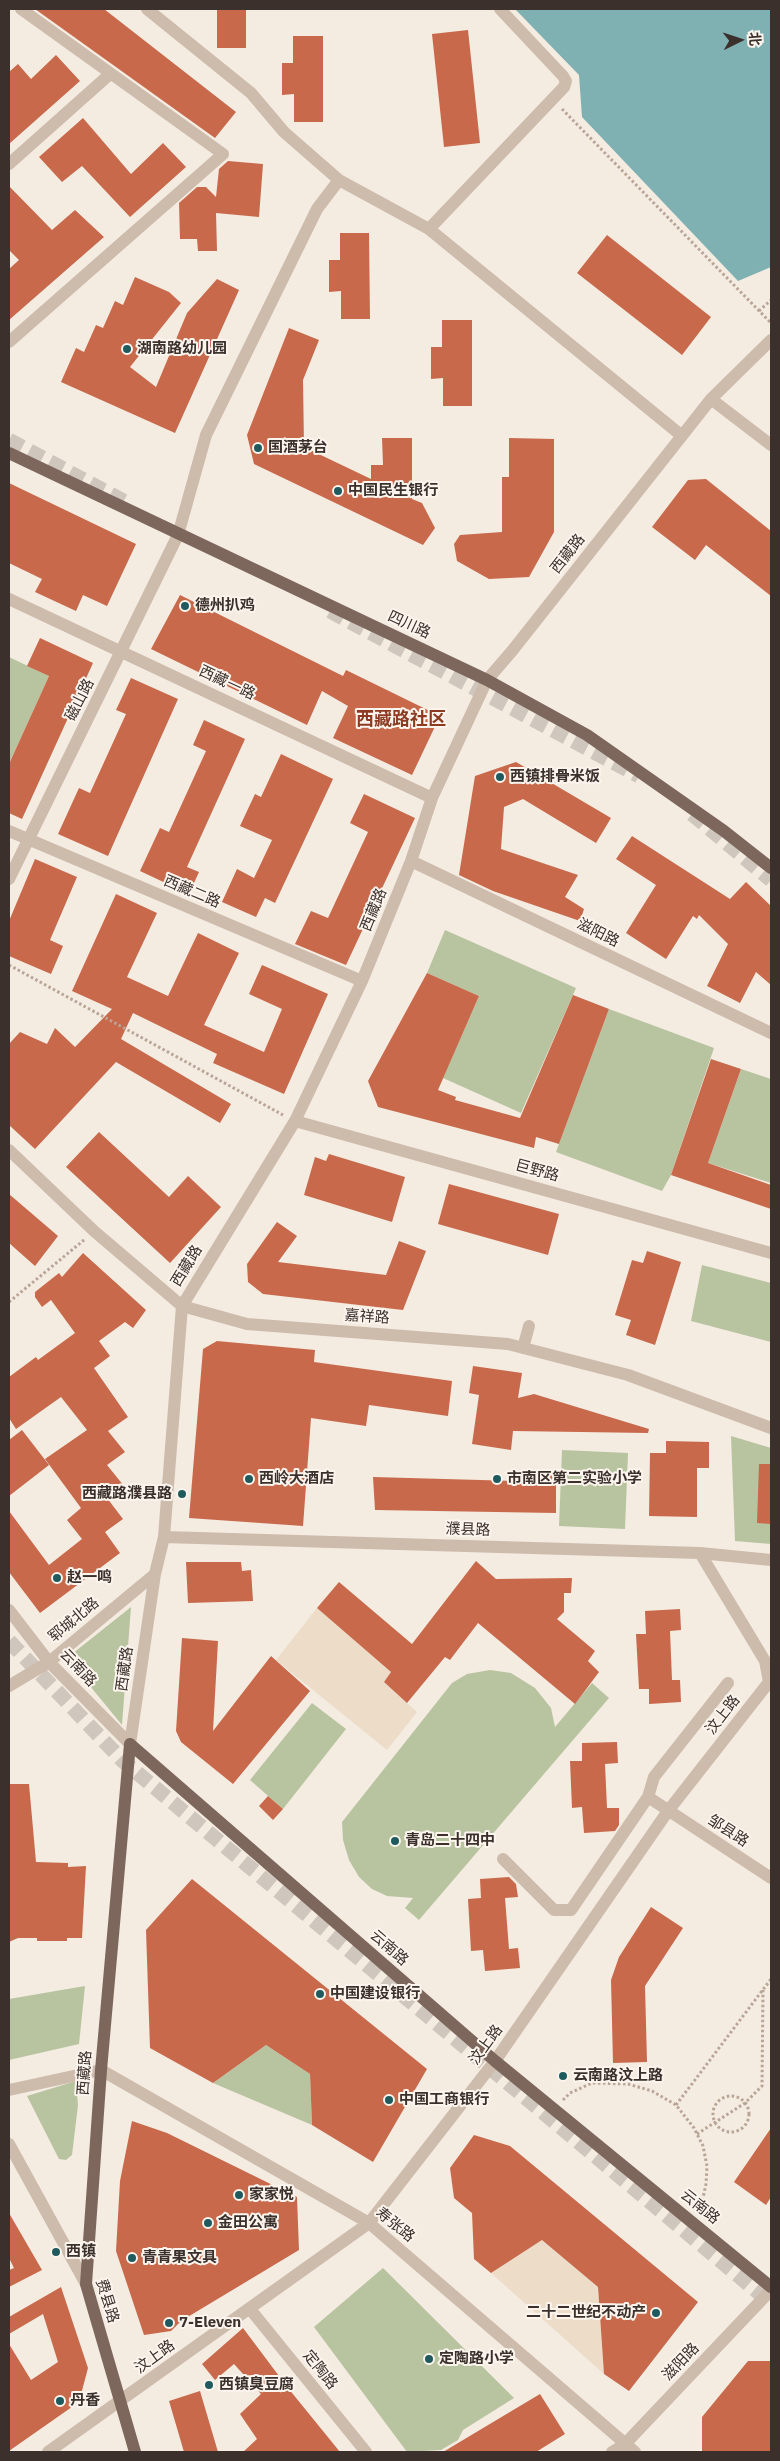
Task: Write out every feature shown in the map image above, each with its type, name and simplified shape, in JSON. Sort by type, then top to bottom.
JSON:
[{"type":"main road","name":"四川路","points":[[9,452],[487,680],[587,735],[724,832],[771,868]]},
{"type":"main road","name":"云南路","points":[[130,1744],[495,2061],[771,2289]]},
{"type":"main road","name":"西藏路","points":[[86,2284],[101,2070],[130,1744]]},
{"type":"main road","name":"费县路","points":[[86,2284],[136,2452]]},
{"type":"street","points":[[9,342],[223,154],[20,9]]},
{"type":"street","points":[[147,9],[251,93],[284,132],[339,180],[429,229],[682,436]]},
{"type":"street","points":[[429,229],[564,88],[566,81],[563,76],[500,9]]},
{"type":"street","points":[[9,164],[110,74]]},
{"type":"street","name":"磁山路","points":[[9,879],[122,652],[178,534],[206,435],[317,209],[339,180]]},
{"type":"street","name":"西藏路","points":[[130,1744],[156,1574],[164,1537],[182,1306],[295,1121],[362,981],[411,861],[432,798],[487,680],[512,652],[711,399],[771,340]]},
{"type":"street","points":[[711,399],[771,445]]},
{"type":"street","name":"西藏一路","points":[[9,599],[432,798]]},
{"type":"street","name":"西藏二路","points":[[9,832],[362,981]]},
{"type":"street","name":"滋阳路","points":[[411,861],[771,1033]]},
{"type":"street","name":"巨野路","points":[[295,1121],[771,1253]]},
{"type":"street","name":"嘉祥路","points":[[9,1150],[94,1231],[182,1306],[247,1324],[508,1344],[628,1375],[771,1428]]},
{"type":"street","points":[[523,1348],[529,1326]]},
{"type":"street","name":"濮县路","points":[[164,1537],[700,1553],[771,1560]]},
{"type":"street","name":"汶上路","points":[[48,2452],[121,2403],[369,2223],[495,2061],[668,1811],[770,1683],[764,1661],[700,1553]]},
{"type":"street","name":"郓城北路","points":[[9,1686],[49,1662],[156,1574]]},
{"type":"street","name":"云南路","points":[[9,1610],[49,1662],[130,1744]]},
{"type":"street","points":[[503,1859],[554,1910],[571,1910],[648,1797],[654,1778],[728,1682]]},
{"type":"street","name":"邹县路","points":[[648,1797],[771,1877]]},
{"type":"street","points":[[9,2090],[101,2070]]},
{"type":"street","name":"寿张路","points":[[101,2070],[369,2223],[635,2452]]},
{"type":"street","name":"费县路","points":[[9,2144],[86,2284]]},
{"type":"street","name":"滋阳路","points":[[612,2452],[625,2444],[771,2289]]},
{"type":"street","name":"定陶路","points":[[250,2309],[366,2452]]},
{"type":"path","points":[[553,100],[771,323]]},
{"type":"path","points":[[759,311],[771,300]]},
{"type":"path","points":[[9,965],[295,1121]]},
{"type":"path","points":[[9,1302],[94,1231]]},
{"type":"path","points":[[676,2106],[771,1979]]},
{"type":"path","points":[[697,2134],[745,2103],[762,2086],[763,1990]]},
{"type":"path","points":[[553,2109],[570,2093],[592,2083],[628,2084],[652,2091],[676,2106],[697,2134],[703,2146],[707,2166],[703,2206],[694,2224]]},
{"type":"path","points":[[736,2096],[745,2103],[749,2114],[745,2125],[740,2129],[735,2131],[723,2130],[715,2122],[713,2110],[715,2105],[724,2097],[736,2096]]},
{"type":"green space","points":[[9,657],[49,676],[9,764]]},
{"type":"green space","points":[[445,930],[576,988],[521,1113],[443,1078],[479,996],[427,973]]},
{"type":"green space","points":[[609,1009],[714,1048],[671,1175],[662,1191],[556,1152]]},
{"type":"green space","points":[[741,1069],[771,1079],[771,1183],[708,1163]]},
{"type":"green space","points":[[702,1265],[771,1283],[771,1342],[691,1321]]},
{"type":"green space","points":[[731,1436],[771,1448],[771,1544],[735,1541]]},
{"type":"green space","points":[[562,1450],[628,1453],[625,1529],[559,1526]]},
{"type":"green space","points":[[131,1607],[122,1725],[67,1658]]},
{"type":"green space","points":[[490,1670],[511,1673],[535,1688],[551,1708],[555,1727],[592,1683],[609,1698],[419,1920],[405,1908],[413,1898],[387,1896],[372,1889],[359,1877],[349,1860],[343,1840],[342,1822],[452,1683],[467,1674]]},
{"type":"green space","points":[[312,1703],[346,1729],[283,1809],[250,1780]]},
{"type":"green space","points":[[85,1986],[79,2044],[9,2060],[9,1999]]},
{"type":"green space","points":[[266,2045],[310,2074],[312,2125],[213,2083]]},
{"type":"green space","points":[[76,2081],[78,2105],[72,2155],[66,2160],[59,2159],[27,2096]]},
{"type":"green space","points":[[383,2268],[514,2398],[463,2430],[458,2440],[441,2450],[407,2452],[314,2327]]},
{"type":"shaded area","points":[[317,1608],[391,1672],[384,1682],[417,1712],[387,1750],[276,1660]]},
{"type":"shaded area","points":[[542,2240],[598,2287],[604,2374],[491,2273]]},
{"type":"water","points":[[515,9],[771,9],[771,267],[738,281],[582,117],[579,75]]},
{"type":"building","points":[[35,9],[104,9],[236,112],[215,138]]},
{"type":"building","points":[[217,9],[246,9],[246,48],[217,48]]},
{"type":"building","points":[[468,30],[480,143],[444,147],[432,34]]},
{"type":"building","points":[[293,36],[323,36],[323,122],[294,122],[294,94],[282,95],[282,63],[293,63]]},
{"type":"building","points":[[56,55],[80,81],[9,144],[9,72],[18,64],[31,79]]},
{"type":"building","points":[[83,118],[131,174],[163,143],[186,167],[130,217],[82,166],[62,182],[39,157]]},
{"type":"building","points":[[228,161],[263,164],[259,217],[216,213],[217,251],[198,251],[197,239],[180,239],[179,203],[197,187],[206,187],[216,197],[219,169]]},
{"type":"building","points":[[9,186],[52,230],[75,210],[104,237],[9,320],[9,269],[19,260],[9,250]]},
{"type":"building","points":[[340,233],[369,233],[370,319],[341,319],[341,291],[329,292],[329,260],[340,260]]},
{"type":"building","points":[[607,235],[711,317],[682,355],[577,273]]},
{"type":"building","points":[[135,277],[169,292],[181,303],[130,367],[156,387],[187,313],[217,279],[239,290],[175,433],[61,382],[76,348],[84,352],[96,325],[103,328],[115,301],[123,305]]},
{"type":"building","points":[[442,320],[472,320],[472,406],[443,406],[443,378],[431,379],[431,347],[442,347]]},
{"type":"building","points":[[289,328],[319,340],[303,380],[304,447],[371,479],[371,465],[383,465],[382,438],[412,438],[412,499],[422,503],[435,528],[423,545],[254,464],[247,435]]},
{"type":"building","points":[[509,438],[554,439],[554,532],[529,577],[489,579],[457,561],[454,544],[460,535],[502,532],[502,477],[509,477]]},
{"type":"building","points":[[706,479],[771,531],[771,596],[706,545],[695,560],[652,527],[688,480]]},
{"type":"building","points":[[9,483],[136,544],[107,606],[83,595],[76,611],[35,592],[42,579],[9,563]]},
{"type":"building","points":[[180,595],[343,676],[346,670],[440,716],[412,775],[333,738],[348,706],[322,691],[307,725],[151,649]]},
{"type":"building","points":[[40,638],[93,663],[22,819],[9,813],[9,764],[49,676],[27,666]]},
{"type":"building","points":[[131,678],[178,699],[108,856],[58,834],[79,788],[90,793],[126,714],[116,710]]},
{"type":"building","points":[[204,720],[245,739],[187,867],[199,872],[189,894],[140,871],[160,828],[169,832],[206,751],[193,745]]},
{"type":"building","points":[[281,754],[333,779],[275,903],[265,898],[256,917],[222,902],[237,869],[254,878],[272,840],[240,826],[255,794],[261,797]]},
{"type":"building","points":[[516,762],[611,818],[596,843],[523,799],[504,807],[501,849],[578,875],[565,897],[584,909],[580,921],[493,891],[459,875],[475,776]]},
{"type":"building","points":[[364,794],[415,818],[346,965],[295,944],[311,911],[328,918],[368,832],[350,823]]},
{"type":"building","points":[[632,836],[730,899],[746,882],[771,906],[771,985],[756,972],[740,1003],[707,986],[728,944],[699,915],[697,919],[693,916],[666,959],[626,933],[656,885],[616,859]]},
{"type":"building","points":[[35,859],[77,877],[50,940],[63,946],[51,974],[9,956],[9,921]]},
{"type":"building","points":[[116,894],[157,913],[127,977],[168,996],[198,933],[239,953],[204,1025],[264,1052],[282,1009],[249,994],[262,965],[328,994],[284,1094],[213,1063],[217,1054],[133,1013],[121,1039],[231,1104],[220,1123],[116,1062],[35,1149],[9,1125],[9,1044],[20,1032],[47,1044],[55,1028],[75,1047],[112,1009],[72,991]]},
{"type":"building","points":[[427,973],[479,996],[438,1090],[456,1097],[455,1100],[520,1118],[573,995],[609,1009],[559,1144],[536,1137],[534,1148],[378,1107],[368,1081]]},
{"type":"building","points":[[711,1059],[741,1069],[708,1163],[771,1185],[771,1209],[671,1175]]},
{"type":"building","points":[[99,1132],[169,1197],[188,1176],[221,1207],[170,1263],[66,1167]]},
{"type":"building","points":[[329,1154],[405,1177],[392,1222],[304,1195],[315,1157],[326,1161]]},
{"type":"building","points":[[449,1184],[559,1214],[548,1255],[438,1224]]},
{"type":"building","points":[[9,1194],[58,1236],[35,1266],[9,1243]]},
{"type":"building","points":[[277,1222],[297,1236],[278,1262],[386,1275],[399,1241],[426,1251],[403,1310],[263,1294],[248,1282],[247,1264]]},
{"type":"building","points":[[647,1251],[681,1262],[655,1345],[626,1335],[631,1320],[615,1315],[632,1260],[643,1263]]},
{"type":"building","points":[[83,1253],[146,1310],[133,1328],[125,1322],[99,1341],[110,1356],[94,1368],[128,1417],[108,1431],[125,1452],[107,1465],[124,1486],[107,1498],[123,1519],[105,1532],[120,1553],[40,1613],[9,1572],[9,1511],[49,1565],[82,1539],[67,1520],[81,1508],[45,1459],[87,1430],[61,1397],[16,1429],[9,1418],[9,1377],[36,1357],[38,1360],[75,1333],[51,1300],[42,1307],[35,1297],[35,1292],[59,1273],[62,1277]]},
{"type":"building","points":[[217,1341],[315,1350],[314,1362],[452,1381],[448,1416],[369,1405],[366,1426],[311,1418],[303,1526],[189,1518],[203,1349]]},
{"type":"building","points":[[473,1366],[522,1373],[518,1398],[534,1394],[649,1429],[648,1433],[513,1431],[511,1450],[472,1444],[479,1395],[469,1393]]},
{"type":"building","points":[[22,1430],[49,1465],[9,1496],[9,1440]]},
{"type":"building","points":[[666,1441],[709,1442],[709,1468],[697,1468],[697,1517],[649,1516],[650,1453],[666,1453]]},
{"type":"building","points":[[759,1464],[771,1464],[771,1524],[757,1523]]},
{"type":"building","points":[[516,1473],[556,1475],[556,1513],[375,1510],[373,1477],[516,1481]]},
{"type":"building","points":[[476,1561],[496,1579],[572,1578],[571,1593],[564,1593],[564,1612],[557,1619],[595,1651],[588,1661],[599,1672],[575,1704],[478,1623],[450,1660],[445,1657],[407,1703],[384,1682],[391,1672],[317,1608],[339,1582],[412,1644]]},
{"type":"building","points":[[186,1562],[241,1562],[242,1571],[251,1570],[253,1601],[188,1603]]},
{"type":"building","points":[[680,1609],[681,1630],[670,1631],[672,1680],[680,1680],[681,1702],[649,1704],[649,1689],[639,1689],[636,1634],[646,1634],[645,1611]]},
{"type":"building","points":[[182,1638],[218,1641],[213,1731],[271,1656],[310,1691],[233,1784],[181,1742],[176,1731]]},
{"type":"building","points":[[617,1742],[618,1763],[605,1764],[607,1808],[619,1808],[619,1825],[615,1831],[584,1833],[582,1807],[572,1808],[570,1761],[582,1761],[582,1743]]},
{"type":"building","points":[[9,1784],[29,1784],[36,1862],[68,1863],[68,1867],[86,1866],[82,1938],[67,1938],[67,1941],[37,1941],[37,1938],[18,1938],[9,1942]]},
{"type":"building","points":[[268,1796],[283,1809],[273,1820],[259,1806]]},
{"type":"building","points":[[509,1877],[516,1884],[518,1897],[505,1898],[509,1949],[518,1948],[520,1968],[485,1971],[483,1950],[471,1951],[468,1899],[481,1898],[480,1879]]},
{"type":"building","points":[[192,1879],[427,2069],[373,2162],[312,2125],[310,2074],[266,2045],[213,2083],[150,2048],[146,1930]]},
{"type":"building","points":[[651,1907],[683,1928],[645,1986],[647,2062],[613,2063],[611,1980],[619,1957]]},
{"type":"building","name":"金田公寓","points":[[132,2121],[167,2133],[297,2197],[299,2250],[181,2321],[171,2331],[144,2335],[116,2251],[120,2181]]},
{"type":"building","points":[[771,2128],[771,2197],[766,2205],[734,2182]]},
{"type":"building","points":[[474,2135],[510,2146],[698,2302],[629,2391],[604,2374],[598,2287],[542,2240],[491,2273],[474,2259],[472,2213],[454,2198],[450,2168]]},
{"type":"building","points":[[9,2213],[42,2270],[9,2287],[9,2270],[14,2268],[9,2258]]},
{"type":"building","points":[[61,2287],[88,2368],[79,2402],[9,2451],[9,2344],[31,2380],[58,2362],[43,2314],[9,2334],[9,2317]]},
{"type":"building","points":[[243,2328],[288,2388],[340,2452],[243,2452],[257,2439],[240,2414],[261,2394],[234,2364],[215,2380],[202,2364]]},
{"type":"building","points":[[748,2361],[771,2361],[771,2452],[702,2452],[702,2417]]},
{"type":"building","points":[[200,2391],[218,2452],[184,2452],[169,2401]]},
{"type":"building","points":[[540,2394],[565,2434],[536,2452],[443,2452]]},
{"type":"tunnel","points":[[9,440],[127,503]]},
{"type":"tunnel","points":[[330,611],[639,776]]},
{"type":"tunnel","points":[[692,814],[771,880]]},
{"type":"tunnel","points":[[9,1641],[123,1761],[771,2303]]},
{"type":"place","name":"湖南路幼儿园","points":[[127,349]]},
{"type":"place","name":"国酒茅台","points":[[258,448]]},
{"type":"place","name":"中国民生银行","points":[[338,491]]},
{"type":"place","name":"德州扒鸡","points":[[185,606]]},
{"type":"place","name":"西镇排骨米饭","points":[[500,777]]},
{"type":"place","name":"西岭大酒店","points":[[249,1479]]},
{"type":"place","name":"市南区第二实验小学","points":[[497,1479]]},
{"type":"place","name":"西藏路濮县路","points":[[182,1494]]},
{"type":"place","name":"赵一鸣","points":[[57,1578]]},
{"type":"place","name":"青岛二十四中","points":[[395,1841]]},
{"type":"place","name":"中国建设银行","points":[[320,1994]]},
{"type":"place","name":"云南路汶上路","points":[[563,2076]]},
{"type":"place","name":"中国工商银行","points":[[389,2100]]},
{"type":"place","name":"家家悦","points":[[239,2195]]},
{"type":"place","name":"金田公寓","points":[[208,2223]]},
{"type":"place","name":"西镇","points":[[56,2252]]},
{"type":"place","name":"青青果文具","points":[[132,2258]]},
{"type":"place","name":"二十二世纪不动产","points":[[656,2313]]},
{"type":"place","name":"7-Eleven","points":[[169,2323]]},
{"type":"place","name":"定陶路小学","points":[[429,2359]]},
{"type":"place","name":"西镇臭豆腐","points":[[209,2385]]},
{"type":"place","name":"丹香","points":[[60,2401]]},
{"type":"district","name":"西藏路社区","points":[[401,720]]}]
